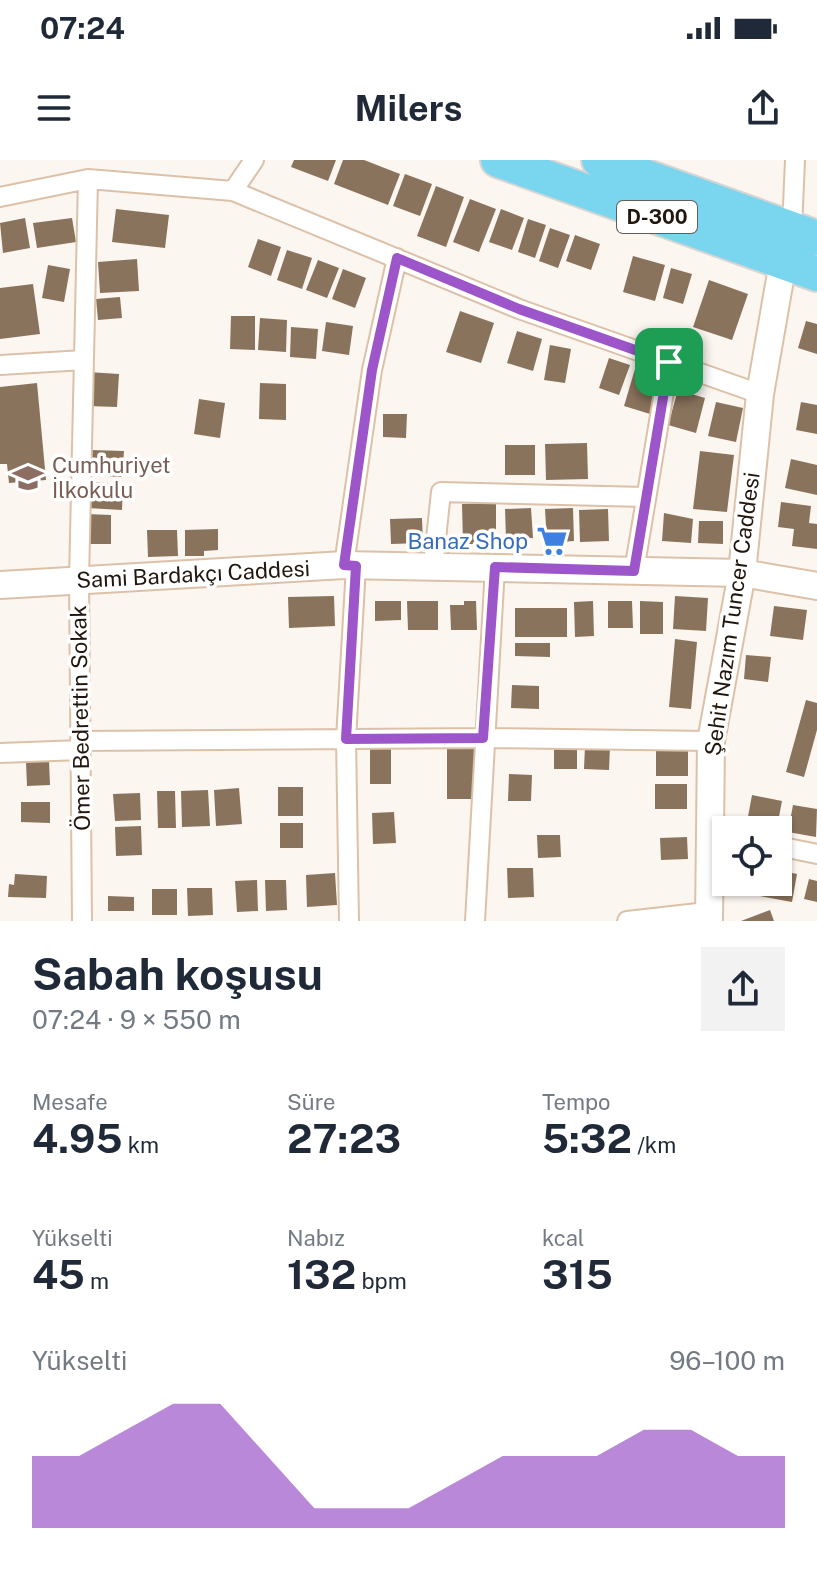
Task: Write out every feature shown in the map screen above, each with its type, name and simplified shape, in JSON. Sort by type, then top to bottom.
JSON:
[{"type":"highway","name":"D-300","points":[[498,160],[817,274]]},
{"type":"highway","name":"D-300","points":[[599,160],[805,234]]},
{"type":"street","points":[[233,191],[254,160]]},
{"type":"street","points":[[795,160],[805,234]]},
{"type":"street","points":[[0,197],[88,179],[233,191],[519,309],[760,394]]},
{"type":"street","name":"Ömer Bedrettin Sokak","points":[[82,921],[79,580],[88,179]]},
{"type":"street","points":[[349,921],[346,739],[350,566],[372,370],[397,258]]},
{"type":"street","name":"Şehit Nazım Tuncer Caddesi","points":[[716,816],[711,741],[742,573],[760,394],[783,262]]},
{"type":"street","points":[[0,365],[84,360]]},
{"type":"street","points":[[634,571],[669,362]]},
{"type":"street","points":[[433,567],[441,492],[646,497]]},
{"type":"street","name":"Sami Bardakçı Caddesi","points":[[0,585],[350,566],[742,573],[817,586]]},
{"type":"street","points":[[475,921],[495,567]]},
{"type":"street","points":[[0,753],[80,745],[346,739],[711,741]]},
{"type":"street","points":[[792,849],[817,854]]},
{"type":"street","name":"Şehit Nazım Tuncer Caddesi","points":[[708,917],[712,879]]},
{"type":"street","points":[[627,921],[708,917]]},
{"type":"building","points":[[294,160],[336,160],[328,181],[291,167]]},
{"type":"building","points":[[343,160],[364,160],[400,174],[388,205],[334,184]]},
{"type":"building","points":[[405,174],[432,184],[420,216],[393,206]]},
{"type":"building","points":[[436,186],[464,197],[446,247],[417,236]]},
{"type":"building","points":[[470,199],[496,209],[479,252],[453,242]]},
{"type":"building","points":[[116,209],[169,215],[165,248],[112,242]]},
{"type":"building","points":[[501,209],[524,218],[512,250],[489,242]]},
{"type":"building","points":[[25,218],[30,248],[3,253],[0,223]]},
{"type":"building","points":[[72,218],[76,242],[37,248],[33,223]]},
{"type":"building","points":[[528,219],[546,225],[535,258],[518,252]]},
{"type":"building","points":[[550,228],[570,235],[558,268],[539,261]]},
{"type":"building","points":[[575,235],[600,244],[591,270],[566,261]]},
{"type":"building","points":[[258,239],[281,247],[271,276],[248,267]]},
{"type":"building","points":[[287,250],[312,258],[302,289],[277,280]]},
{"type":"building","points":[[633,256],[665,265],[655,301],[623,292]]},
{"type":"building","points":[[137,259],[139,291],[100,293],[98,262]]},
{"type":"building","points":[[318,260],[339,268],[327,298],[306,290]]},
{"type":"building","points":[[48,265],[70,269],[64,302],[42,298]]},
{"type":"building","points":[[671,268],[692,274],[683,304],[663,298]]},
{"type":"building","points":[[343,269],[366,278],[355,308],[332,299]]},
{"type":"building","points":[[709,280],[748,294],[732,340],[693,327]]},
{"type":"building","points":[[33,284],[40,334],[0,339],[0,288]]},
{"type":"building","points":[[120,297],[122,318],[98,320],[96,299]]},
{"type":"building","points":[[460,311],[494,323],[481,363],[446,352]]},
{"type":"building","points":[[231,316],[255,316],[255,350],[230,349]]},
{"type":"building","points":[[260,318],[287,320],[286,352],[258,350]]},
{"type":"building","points":[[806,321],[817,324],[817,354],[798,348]]},
{"type":"building","points":[[326,322],[353,326],[349,355],[322,351]]},
{"type":"building","points":[[291,327],[318,329],[316,359],[290,357]]},
{"type":"building","points":[[517,331],[542,339],[533,371],[507,363]]},
{"type":"building","points":[[550,345],[571,349],[565,383],[544,380]]},
{"type":"building","points":[[609,358],[630,365],[619,395],[599,388]]},
{"type":"building","points":[[635,369],[662,378],[650,414],[624,406]]},
{"type":"building","points":[[88,372],[119,374],[117,407],[87,406]]},
{"type":"building","points":[[37,383],[46,480],[9,483],[7,464],[0,464],[0,387]]},
{"type":"building","points":[[260,383],[286,384],[286,420],[259,419]]},
{"type":"building","points":[[678,390],[705,398],[696,433],[668,425]]},
{"type":"building","points":[[199,399],[225,403],[220,438],[194,434]]},
{"type":"building","points":[[716,402],[743,408],[736,442],[708,436]]},
{"type":"building","points":[[801,402],[817,405],[817,434],[796,430]]},
{"type":"building","points":[[383,414],[407,414],[406,438],[383,437]]},
{"type":"building","points":[[587,443],[588,479],[546,480],[545,444]]},
{"type":"building","points":[[505,445],[535,445],[535,475],[505,475]]},
{"type":"building","points":[[90,450],[124,451],[122,477],[89,475]]},
{"type":"building","points":[[700,451],[734,455],[727,512],[693,509]]},
{"type":"building","points":[[791,459],[817,465],[817,495],[785,488]]},
{"type":"building","points":[[89,482],[123,484],[122,510],[87,508]]},
{"type":"building","points":[[781,502],[811,506],[809,523],[817,524],[817,549],[792,546],[794,529],[778,527]]},
{"type":"building","points":[[496,503],[496,544],[463,544],[462,504]]},
{"type":"building","points":[[531,508],[533,538],[506,539],[505,509]]},
{"type":"building","points":[[573,508],[574,541],[547,543],[545,509]]},
{"type":"building","points":[[608,509],[609,541],[580,542],[579,510]]},
{"type":"building","points":[[664,513],[693,519],[691,543],[662,541]]},
{"type":"building","points":[[87,514],[111,515],[111,544],[86,544]]},
{"type":"building","points":[[422,518],[423,543],[391,544],[390,519]]},
{"type":"building","points":[[699,521],[723,521],[723,544],[698,543]]},
{"type":"building","points":[[218,529],[218,550],[204,551],[204,556],[185,556],[185,530]]},
{"type":"building","points":[[147,530],[177,530],[178,556],[148,557]]},
{"type":"building","points":[[334,596],[335,626],[289,628],[288,597]]},
{"type":"building","points":[[675,596],[708,598],[706,631],[673,629]]},
{"type":"building","points":[[375,601],[401,601],[401,620],[375,621]]},
{"type":"building","points":[[407,601],[438,601],[438,630],[408,630]]},
{"type":"building","points":[[464,601],[476,601],[477,630],[451,630],[450,605],[464,605]]},
{"type":"building","points":[[593,601],[594,636],[575,637],[574,602]]},
{"type":"building","points":[[608,601],[632,601],[633,628],[608,628]]},
{"type":"building","points":[[640,601],[663,602],[663,634],[640,634]]},
{"type":"building","points":[[774,606],[807,610],[803,640],[770,636]]},
{"type":"building","points":[[515,608],[567,608],[567,637],[515,637]]},
{"type":"building","points":[[675,639],[697,642],[691,709],[669,707]]},
{"type":"building","points":[[515,643],[550,643],[550,657],[515,656]]},
{"type":"building","points":[[746,655],[771,657],[768,682],[744,679]]},
{"type":"building","points":[[512,685],[539,686],[539,709],[511,708]]},
{"type":"building","points":[[806,700],[817,703],[817,730],[804,777],[786,772]]},
{"type":"building","points":[[656,744],[688,744],[688,776],[656,776]]},
{"type":"building","points":[[577,745],[577,769],[554,769],[554,746]]},
{"type":"building","points":[[585,746],[610,747],[609,770],[584,769]]},
{"type":"building","points":[[447,747],[476,747],[476,799],[447,799]]},
{"type":"building","points":[[370,749],[391,749],[391,784],[370,784]]},
{"type":"building","points":[[49,760],[50,785],[27,786],[26,762]]},
{"type":"building","points":[[509,774],[532,775],[531,801],[508,801]]},
{"type":"building","points":[[655,784],[687,784],[687,809],[655,809]]},
{"type":"building","points":[[278,787],[303,787],[303,816],[278,816]]},
{"type":"building","points":[[239,788],[242,824],[216,826],[214,790]]},
{"type":"building","points":[[208,790],[210,826],[182,827],[181,791]]},
{"type":"building","points":[[157,791],[175,791],[176,828],[158,828]]},
{"type":"building","points":[[140,793],[141,820],[115,821],[113,794]]},
{"type":"building","points":[[752,795],[782,801],[779,816],[748,816]]},
{"type":"building","points":[[21,802],[50,802],[50,823],[21,822]]},
{"type":"building","points":[[793,805],[817,809],[816,837],[792,833]]},
{"type":"building","points":[[394,812],[396,843],[373,844],[372,813]]},
{"type":"building","points":[[280,823],[303,823],[303,848],[280,848]]},
{"type":"building","points":[[141,826],[142,855],[116,856],[115,827]]},
{"type":"building","points":[[537,835],[560,835],[561,857],[538,858]]},
{"type":"building","points":[[687,837],[688,859],[661,860],[660,838]]},
{"type":"building","points":[[507,868],[533,868],[534,897],[508,898]]},
{"type":"building","points":[[335,873],[337,905],[307,907],[306,875]]},
{"type":"building","points":[[792,873],[797,874],[792,902],[760,896],[792,896]]},
{"type":"building","points":[[15,874],[47,876],[46,898],[8,897],[9,884],[14,885]]},
{"type":"building","points":[[809,879],[817,881],[817,902],[804,899]]},
{"type":"building","points":[[257,880],[258,911],[237,912],[235,881]]},
{"type":"building","points":[[265,880],[286,880],[287,910],[266,911]]},
{"type":"building","points":[[187,888],[212,888],[213,915],[188,916]]},
{"type":"building","points":[[152,889],[177,889],[177,915],[152,915]]},
{"type":"building","points":[[108,896],[134,897],[134,911],[108,911]]},
{"type":"building","points":[[770,910],[774,921],[741,921]]},
{"type":"place","name":"Cumhuriyet İlkokulu","points":[[28,478]]},
{"type":"place","name":"Banaz Shop","points":[[552,541]]},
{"type":"route","points":[[397,258],[519,309],[669,362],[634,571],[495,567],[483,738],[346,739],[356,566],[344,565],[372,370],[397,258]]}]
